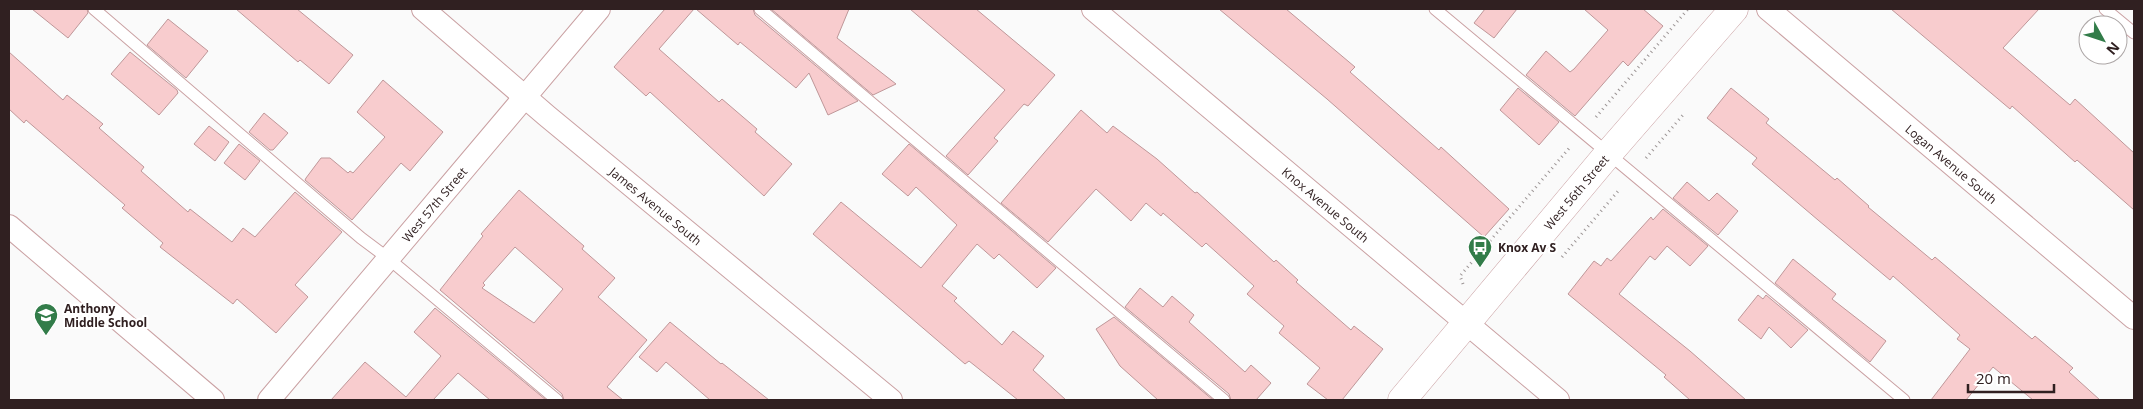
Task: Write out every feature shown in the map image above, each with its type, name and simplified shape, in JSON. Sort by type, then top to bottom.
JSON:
[{"type":"street","name":"James Avenue South","points":[[423,9],[891,400]]},
{"type":"street","name":"West 57th Street","points":[[269,400],[599,9]]},
{"type":"street","name":"Knox Avenue South","points":[[1093,9],[1558,400]]},
{"type":"street","name":"West 56th Street","points":[[1402,400],[1608,154],[1734,9]]},
{"type":"street","name":"Logan Avenue South","points":[[1768,9],[2134,318]]},
{"type":"street","points":[[9,226],[213,400]]},
{"type":"lane","points":[[94,9],[361,238],[389,259],[557,400]]},
{"type":"lane","points":[[760,9],[1224,400]]},
{"type":"lane","points":[[1435,9],[1904,400]]},
{"type":"lane","points":[[2105,9],[2134,33]]},
{"type":"building","points":[[32,9],[87,9],[88,13],[68,38]]},
{"type":"building","points":[[236,9],[297,9],[353,55],[329,84],[300,60],[298,62]]},
{"type":"building","points":[[665,9],[694,9],[659,49],[719,102],[722,99],[757,129],[755,132],[792,164],[764,196],[650,92],[646,96],[614,67]]},
{"type":"building","points":[[696,9],[753,9],[755,15],[858,101],[828,115],[809,73],[796,88],[740,42],[738,45]]},
{"type":"building","points":[[771,9],[849,9],[837,38],[896,84],[873,95]]},
{"type":"building","points":[[910,9],[976,9],[1055,75],[1028,106],[1024,104],[994,138],[998,141],[968,175],[946,156],[1005,90]]},
{"type":"building","points":[[1219,9],[1286,9],[1355,67],[1350,72],[1439,150],[1441,147],[1509,209],[1484,237],[1327,99]]},
{"type":"building","points":[[1485,9],[1517,9],[1494,38],[1474,23]]},
{"type":"building","points":[[1584,9],[1643,9],[1663,26],[1628,66],[1623,61],[1575,116],[1526,75],[1546,51],[1570,72],[1574,69],[1608,30]]},
{"type":"building","points":[[1891,9],[2039,9],[2003,48],[2070,105],[2075,99],[2134,153],[2134,210],[2077,160],[2075,162],[2012,106],[2010,109]]},
{"type":"building","points":[[168,19],[208,51],[186,78],[147,45]]},
{"type":"building","points":[[9,52],[63,100],[67,95],[103,124],[99,128],[144,167],[141,171],[188,212],[190,209],[232,242],[243,228],[255,237],[295,192],[342,232],[295,285],[308,297],[276,333],[237,299],[233,304],[160,247],[163,243],[122,208],[125,205],[26,120],[24,123],[9,109]]},
{"type":"building","points":[[130,52],[177,90],[178,93],[159,115],[111,74]]},
{"type":"building","points":[[383,80],[443,132],[410,171],[401,163],[352,220],[305,180],[321,158],[330,158],[348,173],[350,171],[353,173],[385,137],[357,112]]},
{"type":"building","points":[[1518,88],[1559,122],[1539,145],[1500,110]]},
{"type":"building","points":[[1731,88],[1769,119],[1766,123],[1835,180],[1837,178],[1868,207],[1932,260],[1935,257],[2032,339],[2035,336],[2073,368],[2069,372],[2100,400],[2033,400],[1993,367],[1966,400],[1931,400],[1970,349],[1957,339],[1960,335],[1893,276],[1890,280],[1752,164],[1757,158],[1707,118]]},
{"type":"building","points":[[1081,110],[1107,133],[1113,126],[1157,159],[1195,193],[1197,192],[1274,262],[1276,260],[1298,280],[1296,282],[1351,330],[1354,326],[1383,349],[1342,400],[1328,400],[1307,384],[1320,368],[1279,333],[1284,326],[1247,294],[1254,286],[1206,243],[1202,247],[1163,213],[1161,216],[1146,203],[1131,221],[1096,189],[1048,242],[1001,203]]},
{"type":"building","points":[[264,113],[288,133],[273,150],[270,150],[249,132]]},
{"type":"building","points":[[209,126],[229,142],[215,161],[194,144]]},
{"type":"building","points":[[239,144],[260,161],[245,180],[224,163]]},
{"type":"building","points":[[909,144],[1056,268],[1037,288],[999,254],[994,259],[977,244],[942,286],[957,298],[954,301],[1002,345],[1013,331],[1044,356],[1033,370],[1066,400],[1018,400],[969,361],[965,364],[813,234],[841,202],[921,268],[957,225],[916,187],[908,196],[882,174]]},
{"type":"building","points":[[1687,182],[1709,201],[1717,193],[1738,211],[1718,235],[1673,198]]},
{"type":"building","points":[[519,190],[584,246],[582,249],[615,278],[598,297],[647,340],[607,387],[623,400],[564,400],[562,394],[440,290],[483,236],[481,234]],"holes":[[[515,247],[563,289],[534,323],[482,288],[485,285],[483,283]]]},
{"type":"building","points":[[1663,209],[1708,246],[1690,266],[1667,246],[1655,260],[1650,256],[1619,294],[1690,351],[1746,400],[1690,400],[1664,377],[1666,375],[1568,294],[1594,261],[1601,266],[1607,258],[1611,261],[1651,217],[1653,220]]},
{"type":"building","points":[[1793,259],[1836,294],[1832,299],[1886,341],[1870,362],[1775,283]]},
{"type":"building","points":[[1140,288],[1163,307],[1172,296],[1194,315],[1189,322],[1245,372],[1251,365],[1271,383],[1256,400],[1231,400],[1229,394],[1125,307]]},
{"type":"building","points":[[1758,295],[1763,299],[1766,295],[1808,330],[1791,348],[1769,327],[1761,339],[1738,320]]},
{"type":"building","points":[[435,308],[546,400],[490,400],[458,373],[433,400],[331,400],[365,362],[406,397],[441,356],[414,332]]},
{"type":"building","points":[[1114,317],[1213,400],[1158,400],[1120,366],[1096,329]]},
{"type":"building","points":[[670,322],[769,400],[710,400],[666,362],[657,372],[639,357]]},
{"type":"place","name":"Knox Av S","points":[[1480,268]]},
{"type":"place","name":"Anthony Middle School","points":[[46,336]]}]
